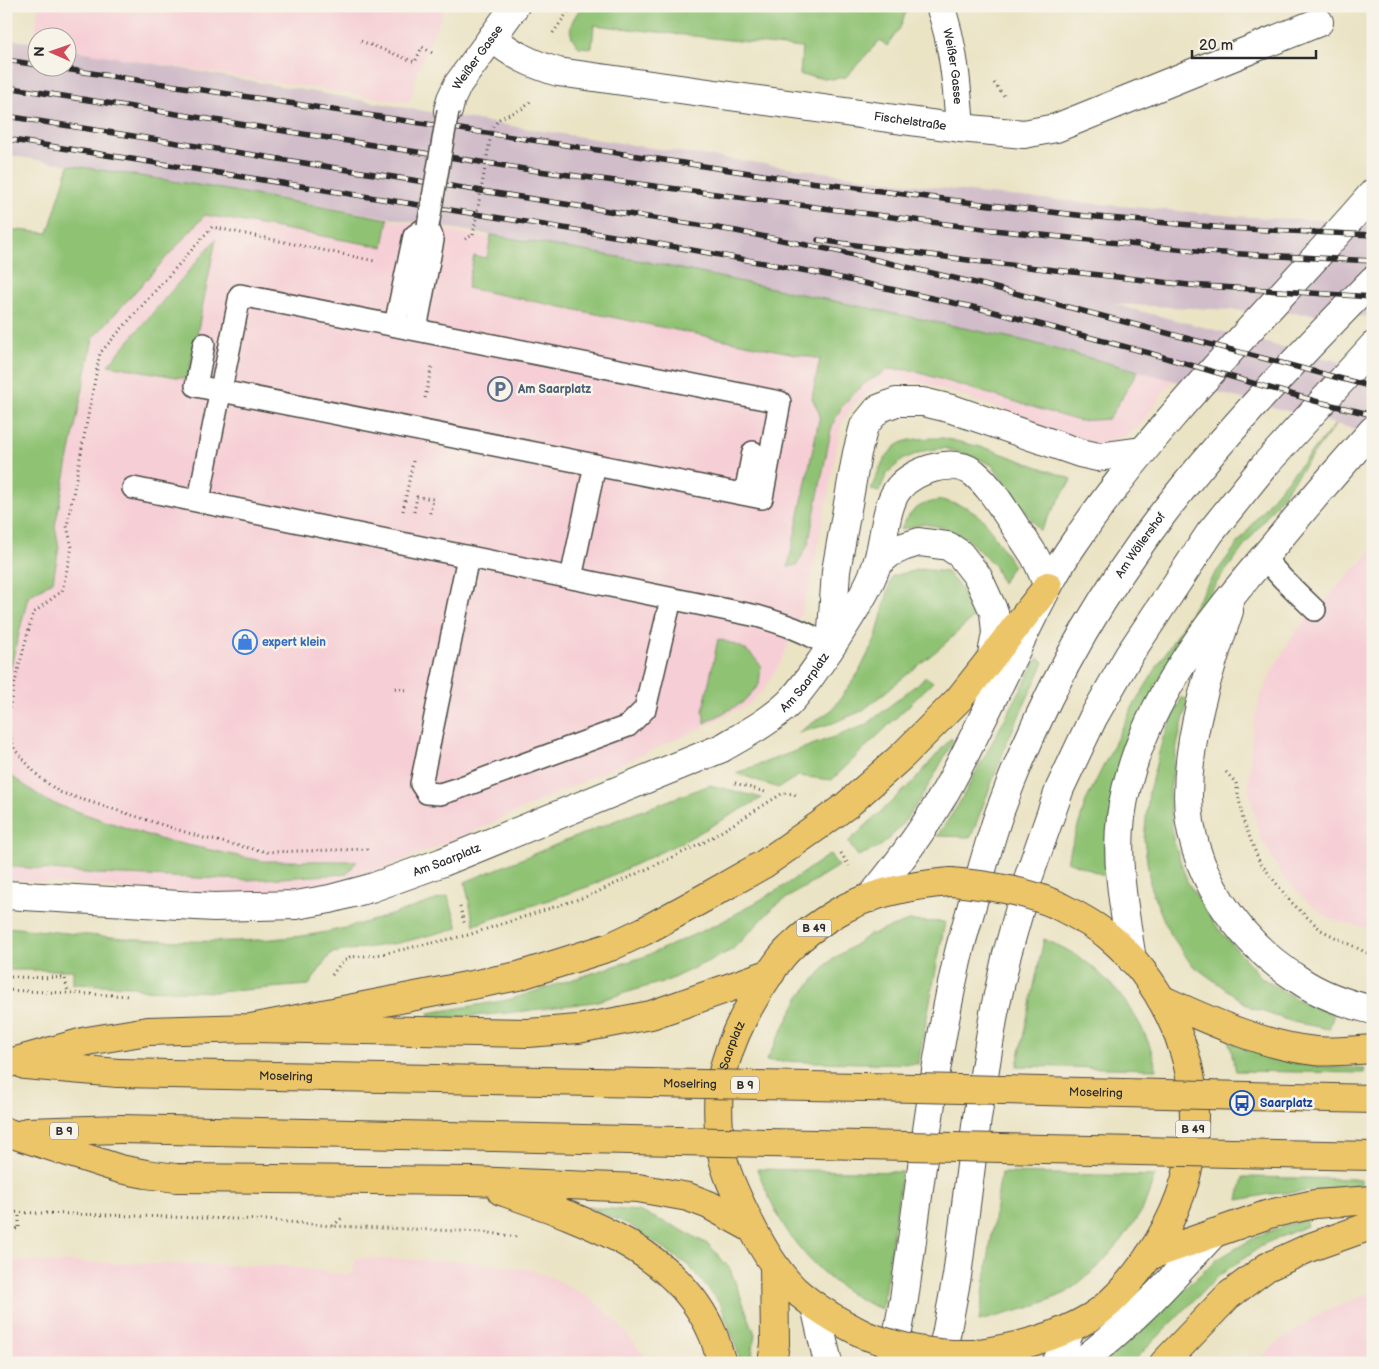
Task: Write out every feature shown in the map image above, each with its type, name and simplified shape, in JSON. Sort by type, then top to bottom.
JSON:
[{"type":"main road","points":[[251,1028],[518,976],[610,947],[644,931],[764,864],[847,805],[902,756],[959,699],[1048,586]]},
{"type":"main road","name":"Saarplatz","points":[[951,882],[1001,887],[1035,896],[1082,919],[1107,935],[1132,960],[1161,999],[1185,1057],[1191,1085],[1194,1116],[1189,1166],[1180,1198],[1166,1228],[1149,1256],[1109,1303],[1092,1316],[1071,1328],[1014,1348],[973,1354],[924,1352],[898,1347],[867,1336],[841,1323],[815,1306],[794,1288],[774,1265],[751,1228],[733,1187],[722,1155],[719,1094],[724,1066],[734,1036],[747,1008],[789,949],[809,931],[840,911],[870,898],[897,889],[951,882]]},
{"type":"main road","points":[[7,1064],[87,1041],[148,1031],[251,1028],[528,1033],[578,1029],[651,1015],[771,973]]},
{"type":"main road","points":[[1161,999],[1189,1012],[1256,1037],[1290,1047],[1317,1051],[1373,1050]]},
{"type":"main road","name":"Moselring","points":[[7,1064],[118,1073],[906,1088],[1373,1100]]},
{"type":"main road","name":"B 9","points":[[7,1132],[120,1129],[1373,1156]]},
{"type":"main road","points":[[7,1132],[120,1169],[168,1177],[472,1181],[638,1188],[688,1197],[702,1202],[751,1228]]},
{"type":"main road","points":[[472,1181],[573,1216],[605,1230],[638,1250],[661,1267],[696,1306],[713,1336],[722,1363]]},
{"type":"main road","points":[[1149,1256],[1269,1214],[1315,1204],[1373,1200]]},
{"type":"main road","points":[[1164,1363],[1228,1296],[1267,1267],[1311,1247],[1373,1225]]},
{"type":"main road","points":[[772,1363],[775,1344],[774,1265]]},
{"type":"street","name":"Weißer Gasse","points":[[448,111],[458,84],[514,6]]},
{"type":"street","name":"Weißer Gasse","points":[[940,6],[947,25],[957,83],[960,128]]},
{"type":"street","name":"Fischelstraße","points":[[492,37],[522,59],[558,72],[960,128],[1024,134],[1056,128],[1319,22]]},
{"type":"street","points":[[870,898],[896,867],[924,828],[948,788],[1048,586],[1078,536],[1142,451],[1259,317],[1373,193]]},
{"type":"street","name":"Am Wöllershof","points":[[888,1363],[898,1331],[904,1299],[942,1040],[957,959],[985,859],[1017,770],[1046,706],[1094,615],[1130,559],[1202,464],[1281,376],[1373,280]]},
{"type":"street","points":[[938,1363],[946,1336],[957,1276],[977,1118],[994,1013],[1007,954],[1029,876],[1060,788],[1093,718],[1129,655],[1210,533],[1264,466],[1373,346]]},
{"type":"street","name":"Am Saarplatz","points":[[830,647],[838,562],[857,453],[864,426],[878,409],[896,402],[923,402],[952,409],[1080,453],[1098,456],[1142,451]]},
{"type":"street","points":[[1132,960],[1121,886],[1122,812],[1132,767],[1153,715],[1169,684],[1194,646],[1236,591],[1373,430]]},
{"type":"street","name":"Am Saarplatz","points":[[6,895],[214,908],[296,906],[371,888],[443,862],[722,748],[761,724],[788,704],[811,676],[848,621],[877,564],[890,507],[896,490],[906,480],[920,472],[947,466],[972,472],[996,497],[1033,553],[1048,586]]},
{"type":"street","name":"Am Saarplatz","points":[[877,564],[890,553],[919,542],[948,546],[960,554],[978,577],[994,612],[996,633],[991,660]]},
{"type":"street","points":[[1236,591],[1208,674],[1192,743],[1188,798],[1196,850],[1205,873],[1221,902],[1240,928],[1260,950],[1300,981],[1327,995],[1373,1010]]},
{"type":"street","points":[[1079,1363],[1101,1347],[1140,1313],[1214,1233]]},
{"type":"street","points":[[815,1306],[828,1363]]},
{"type":"street","points":[[1056,1363],[1071,1328]]},
{"type":"lane","points":[[406,327],[433,240],[428,226],[448,111]]},
{"type":"lane","points":[[406,327],[411,248],[414,236],[428,226]]},
{"type":"lane","points":[[199,502],[210,440],[221,391],[240,295],[780,402],[762,498],[595,464],[419,430],[221,391],[196,386],[204,344]]},
{"type":"lane","points":[[745,494],[753,452]]},
{"type":"lane","points":[[571,578],[595,464]]},
{"type":"lane","points":[[133,488],[757,616],[812,635],[830,647]]},
{"type":"lane","points":[[468,557],[421,784],[427,793],[440,794],[456,789],[628,726],[645,709],[671,599]]},
{"type":"lane","points":[[1263,557],[1315,610]]},
{"type":"path","points":[[361,41],[416,62],[422,47],[434,54]]},
{"type":"path","points":[[994,83],[1007,101]]},
{"type":"path","points":[[473,235],[492,129],[499,119]]},
{"type":"path","points":[[374,849],[266,852],[204,838],[59,792],[38,776],[16,750],[6,724],[33,613],[62,591],[72,547],[67,526],[100,353],[212,226],[393,264],[399,262],[402,255],[411,248]]},
{"type":"path","points":[[419,430],[438,334]]},
{"type":"path","points":[[1224,770],[1236,784],[1243,820],[1259,861],[1290,901],[1321,930],[1373,956]]},
{"type":"path","points":[[733,782],[765,792]]},
{"type":"path","points":[[329,980],[340,964],[350,957],[377,955],[468,935],[591,895],[703,843],[783,793],[794,794],[800,798]]},
{"type":"path","points":[[460,907],[465,926]]},
{"type":"path","points":[[6,977],[65,978],[68,992]]},
{"type":"path","points":[[6,990],[13,990]]},
{"type":"path","points":[[7,1212],[268,1220],[332,1226],[484,1232],[522,1237]]},
{"type":"path","points":[[6,1228],[19,1228],[19,1212]]},
{"type":"shaded area","points":[[38,6],[446,6],[417,72],[410,103],[78,51],[78,28],[36,28]]},
{"type":"shaded area","points":[[6,39],[28,42],[28,78],[78,78],[78,51],[517,127],[685,153],[977,193],[1246,217],[1373,222],[1373,317],[1112,304],[1373,370],[1373,434],[1026,341],[642,261],[210,187],[6,155]]},
{"type":"shaded area","points":[[69,165],[210,187],[490,238],[491,235],[642,261],[1026,341],[1173,380],[1140,425],[1126,436],[1099,445],[1035,427],[1008,411],[923,383],[896,382],[873,389],[855,403],[842,421],[811,582],[798,621],[781,661],[764,689],[749,704],[705,726],[472,832],[362,877],[319,886],[273,891],[224,893],[166,892],[6,879],[6,229],[48,233]]},
{"type":"shaded area","points":[[1373,549],[1373,928],[1329,919],[1306,900],[1282,876],[1259,834],[1248,786],[1252,731],[1260,697],[1272,671],[1295,632]]},
{"type":"shaded area","points":[[356,1258],[476,1262],[531,1270],[557,1280],[594,1301],[614,1319],[644,1355],[648,1363],[6,1363],[6,1261],[283,1266],[352,1275]]},
{"type":"shaded area","points":[[1373,1292],[1373,1363],[1256,1363],[1279,1341],[1322,1312]]},
{"type":"green space","points":[[582,6],[908,6],[900,28],[887,46],[880,40],[846,77],[832,79],[800,75],[802,48],[594,25],[592,48],[579,47],[570,31],[572,22]]},
{"type":"green space","points":[[69,165],[210,187],[388,219],[383,247],[205,215],[93,338],[55,526],[59,547],[53,581],[28,597],[6,686],[6,229],[48,233]]},
{"type":"green space","points":[[491,235],[642,261],[1026,341],[1138,371],[1109,419],[1079,421],[910,370],[889,369],[864,384],[842,406],[832,426],[808,545],[797,565],[788,567],[820,415],[812,398],[820,359],[467,288],[474,256],[487,258]]},
{"type":"green space","points":[[216,239],[188,379],[108,365]]},
{"type":"green space","points":[[1336,424],[1215,585],[1155,687],[1111,878],[1067,861],[1086,801],[1132,708],[1209,582],[1275,494]]},
{"type":"green space","points":[[943,438],[989,449],[1072,479],[1040,531],[992,465],[972,456],[944,448],[923,451],[904,459],[887,473],[879,492],[871,490],[885,459],[896,446],[911,440]]},
{"type":"green space","points":[[942,500],[966,507],[984,520],[1013,565],[1002,583],[994,565],[965,537],[941,527],[923,524],[900,530],[908,517],[916,509],[927,503]]},
{"type":"green space","points":[[921,569],[947,572],[961,589],[975,616],[941,647],[862,711],[833,723],[798,733],[833,709],[859,672],[876,637],[892,576]]},
{"type":"green space","points":[[718,639],[743,648],[756,660],[761,666],[759,685],[742,703],[705,723],[703,711]]},
{"type":"green space","points":[[1038,658],[1044,662],[1008,740],[971,837],[937,836],[957,807]]},
{"type":"green space","points":[[926,677],[933,682],[832,780],[798,776],[778,788],[736,773],[866,725]]},
{"type":"green space","points":[[1182,697],[1188,701],[1177,745],[1169,796],[1173,839],[1187,881],[1215,925],[1262,978],[1298,1000],[1334,1014],[1329,1029],[1293,1022],[1252,1008],[1191,964],[1168,930],[1151,889],[1144,839],[1149,791],[1163,738]]},
{"type":"green space","points":[[951,738],[953,741],[939,768],[904,822],[881,846],[858,856],[848,842],[915,780]]},
{"type":"green space","points":[[6,763],[11,776],[49,802],[159,839],[262,861],[357,861],[347,874],[248,880],[96,874],[6,866]]},
{"type":"green space","points":[[710,785],[762,798],[688,839],[590,886],[474,925],[465,882],[619,819]]},
{"type":"green space","points":[[830,854],[838,866],[776,905],[732,950],[669,980],[594,1002],[517,1012],[428,1020],[429,1013],[508,1000],[646,956],[720,923],[781,888]]},
{"type":"green space","points":[[448,896],[458,928],[399,943],[331,953],[309,985],[217,992],[142,990],[131,986],[73,984],[73,970],[6,970],[6,927],[158,940],[234,941],[271,939],[309,935],[344,928]]},
{"type":"green space","points":[[909,921],[945,922],[918,1064],[766,1061],[800,996],[829,962],[869,935]]},
{"type":"green space","points":[[1044,939],[1082,959],[1119,993],[1146,1037],[1156,1069],[1017,1066]]},
{"type":"green space","points":[[1229,1042],[1269,1058],[1303,1065],[1365,1069],[1364,1073],[1236,1071]]},
{"type":"green space","points":[[757,1169],[902,1172],[882,1309],[869,1304],[844,1289],[810,1260],[782,1222]]},
{"type":"green space","points":[[1001,1173],[1155,1176],[1142,1211],[1121,1241],[1097,1268],[1066,1293],[1032,1307],[979,1321]]},
{"type":"green space","points":[[1243,1177],[1361,1179],[1361,1188],[1270,1194],[1238,1200]]},
{"type":"green space","points":[[587,1207],[638,1211],[674,1226],[709,1245],[730,1269],[755,1334],[751,1363],[741,1363],[720,1303],[689,1266],[630,1225]]},
{"type":"green space","points":[[1305,1219],[1307,1226],[1266,1243],[1217,1277],[1132,1363],[1099,1363],[1218,1259],[1259,1235]]},
{"type":"railway","points":[[6,60],[28,63]]},
{"type":"railway","points":[[78,71],[802,181],[982,204],[1085,216],[1226,228],[1373,235]]},
{"type":"railway","points":[[6,87],[531,170],[984,229],[1206,252],[1373,261]]},
{"type":"railway","points":[[6,116],[736,231],[837,251],[984,285],[1373,387]]},
{"type":"railway","points":[[6,139],[626,238],[813,272],[986,310],[1149,353],[1315,401],[1373,415]]},
{"type":"railway","points":[[818,240],[983,262],[1189,285],[1373,297]]},
{"type":"place","name":"Am Saarplatz","points":[[500,389]]},
{"type":"place","name":"expert klein","points":[[245,642]]},
{"type":"place","name":"Saarplatz","points":[[1242,1103]]}]
